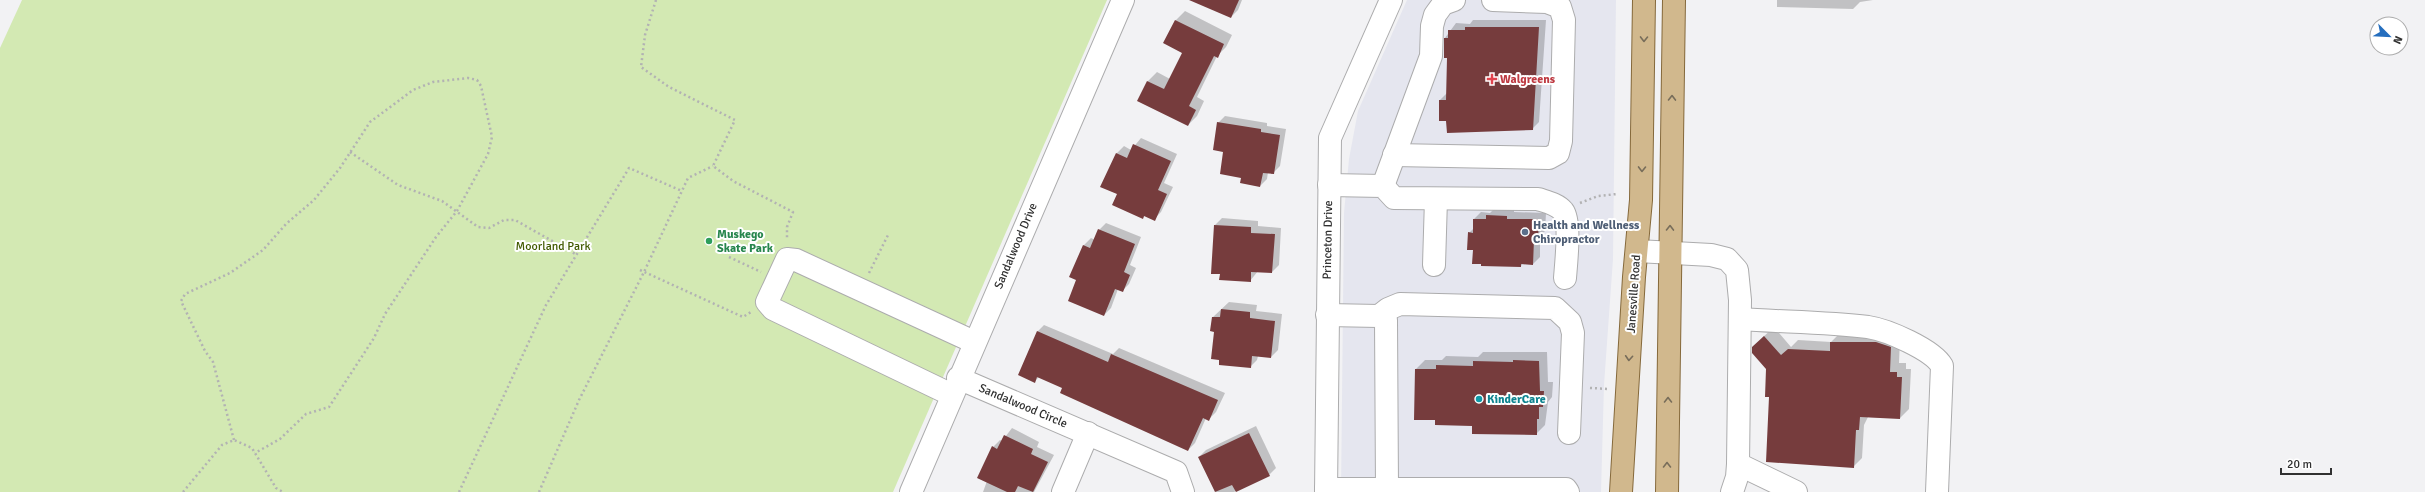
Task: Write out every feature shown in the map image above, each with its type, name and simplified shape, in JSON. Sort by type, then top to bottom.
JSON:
[{"type":"main road","name":"Janesville Road","points":[[1621,492],[1641,200],[1644,0]]},
{"type":"main road","points":[[1667,492],[1669,252],[1674,0]]},
{"type":"street","name":"Sandalwood Drive","points":[[911,492],[955,386],[1123,0]]},
{"type":"street","name":"Princeton Drive","points":[[1326,491],[1330,138],[1391,0]]},
{"type":"street","points":[[1383,186],[1431,56],[1432,26],[1435,14],[1442,4],[1454,0]]},
{"type":"street","points":[[1394,155],[1549,158],[1558,153],[1561,141],[1564,20],[1560,7],[1547,2],[1493,0]]},
{"type":"street","points":[[1329,185],[1383,186],[1394,198],[1538,199],[1552,203],[1564,212],[1567,224],[1565,278]]},
{"type":"street","points":[[1434,265],[1436,198]]},
{"type":"street","points":[[1637,251],[1711,255],[1727,259],[1737,270],[1739,280],[1740,319],[1738,464],[1737,477],[1732,492]]},
{"type":"street","points":[[767,302],[787,259],[796,260],[974,342]]},
{"type":"street","name":"Sandalwood Circle","points":[[767,302],[772,309],[955,386],[1088,433],[1176,472],[1183,492]]},
{"type":"street","points":[[1379,316],[1388,309],[1400,304],[1555,308],[1570,322],[1572,333],[1569,433]]},
{"type":"street","points":[[1327,315],[1379,316],[1386,320],[1387,489]]},
{"type":"street","points":[[1740,319],[1870,328],[1915,344],[1938,359],[1942,366],[1937,492]]},
{"type":"street","points":[[1063,492],[1088,433]]},
{"type":"street","points":[[1738,464],[1796,492]]},
{"type":"street","points":[[1326,491],[1387,489],[1567,491]]},
{"type":"path","points":[[538,492],[579,400],[644,272],[688,178],[714,166],[735,120],[669,87],[641,67],[645,35],[656,0]]},
{"type":"path","points":[[234,440],[213,362],[205,351],[181,301],[185,294],[230,273],[263,250],[286,224],[314,200],[350,152],[370,122],[413,90],[433,82],[468,78],[477,80],[481,86],[492,137],[488,154],[457,211],[436,237],[385,314],[374,338],[328,407],[306,414],[280,439],[256,453]]},
{"type":"path","points":[[350,152],[398,185],[442,201],[478,226],[489,228],[504,220],[515,220],[577,255]]},
{"type":"path","points":[[714,166],[733,181],[793,212],[787,227],[787,259]]},
{"type":"path","points":[[458,492],[546,305],[629,168],[682,191]]},
{"type":"path","points":[[1600,196],[1617,194]]},
{"type":"path","points":[[861,289],[889,233]]},
{"type":"path","points":[[729,257],[778,280]]},
{"type":"path","points":[[640,270],[743,317],[767,302]]},
{"type":"path","points":[[182,492],[222,445],[234,440],[252,448],[276,488],[284,492]]},
{"type":"shaded area","points":[[1407,0],[1616,0],[1613,259],[1604,385],[1601,492],[1341,492],[1344,213],[1349,159],[1358,111]]},
{"type":"green space","name":"Moorland Park","points":[[22,0],[1107,0],[893,492],[0,492],[0,48]]},
{"type":"building","points":[[1189,0],[1239,0],[1231,18]]},
{"type":"building","points":[[1175,20],[1224,44],[1218,58],[1214,56],[1189,106],[1196,110],[1188,126],[1137,101],[1147,81],[1164,89],[1182,53],[1163,43]]},
{"type":"building","name":"Walgreens","points":[[1465,27],[1539,27],[1533,130],[1447,133],[1446,121],[1439,121],[1439,100],[1446,100],[1447,58],[1444,58],[1444,38],[1448,38],[1448,30],[1465,30]]},
{"type":"building","points":[[1217,122],[1261,129],[1261,132],[1280,135],[1274,174],[1263,173],[1260,187],[1240,183],[1241,178],[1220,174],[1223,152],[1213,150]]},
{"type":"building","points":[[1133,144],[1171,161],[1158,190],[1167,194],[1155,221],[1144,216],[1143,219],[1112,205],[1117,194],[1100,187],[1116,153],[1127,158]]},
{"type":"building","points":[[1486,215],[1507,216],[1507,219],[1539,219],[1538,239],[1534,239],[1533,265],[1521,264],[1521,267],[1481,266],[1481,264],[1472,264],[1473,250],[1467,250],[1468,232],[1473,233],[1473,219],[1486,219]]},
{"type":"building","points":[[1214,225],[1251,227],[1251,233],[1275,234],[1272,273],[1251,272],[1251,282],[1219,280],[1220,274],[1211,274]]},
{"type":"building","points":[[1098,229],[1135,244],[1124,272],[1130,275],[1123,292],[1115,289],[1104,316],[1068,301],[1076,280],[1069,277],[1083,245],[1090,248]]},
{"type":"building","points":[[1221,309],[1250,312],[1250,318],[1275,321],[1271,358],[1252,356],[1251,368],[1219,365],[1219,360],[1211,359],[1214,332],[1210,331],[1212,317],[1220,317]]},
{"type":"building","points":[[1037,331],[1108,362],[1111,354],[1218,400],[1209,421],[1203,418],[1188,451],[1060,393],[1062,388],[1037,377],[1035,383],[1018,375]]},
{"type":"building","points":[[1764,336],[1781,355],[1788,349],[1830,351],[1830,342],[1876,342],[1891,347],[1890,372],[1897,372],[1897,377],[1902,377],[1900,419],[1860,417],[1859,430],[1856,430],[1854,468],[1766,462],[1769,397],[1765,397],[1766,369],[1752,353],[1752,347]]},
{"type":"building","name":"KinderCare","points":[[1513,360],[1539,361],[1540,391],[1544,391],[1543,407],[1539,407],[1539,419],[1537,419],[1537,435],[1472,434],[1472,426],[1435,425],[1435,420],[1414,420],[1415,369],[1436,369],[1436,365],[1473,366],[1473,361],[1513,362]]},
{"type":"building","points":[[1249,433],[1270,476],[1236,492],[1232,485],[1215,492],[1198,457]]},
{"type":"building","points":[[1004,435],[1033,449],[1031,454],[1048,462],[1033,492],[1018,486],[1015,492],[1007,492],[977,478],[992,446],[997,449]]},
{"type":"place","name":"Walgreens","points":[[1492,79]]},
{"type":"place","name":"Health and Wellness Chiropractor","points":[[1525,232]]},
{"type":"place","name":"Muskego Skate Park","points":[[709,241]]},
{"type":"place","name":"KinderCare","points":[[1479,399]]}]
